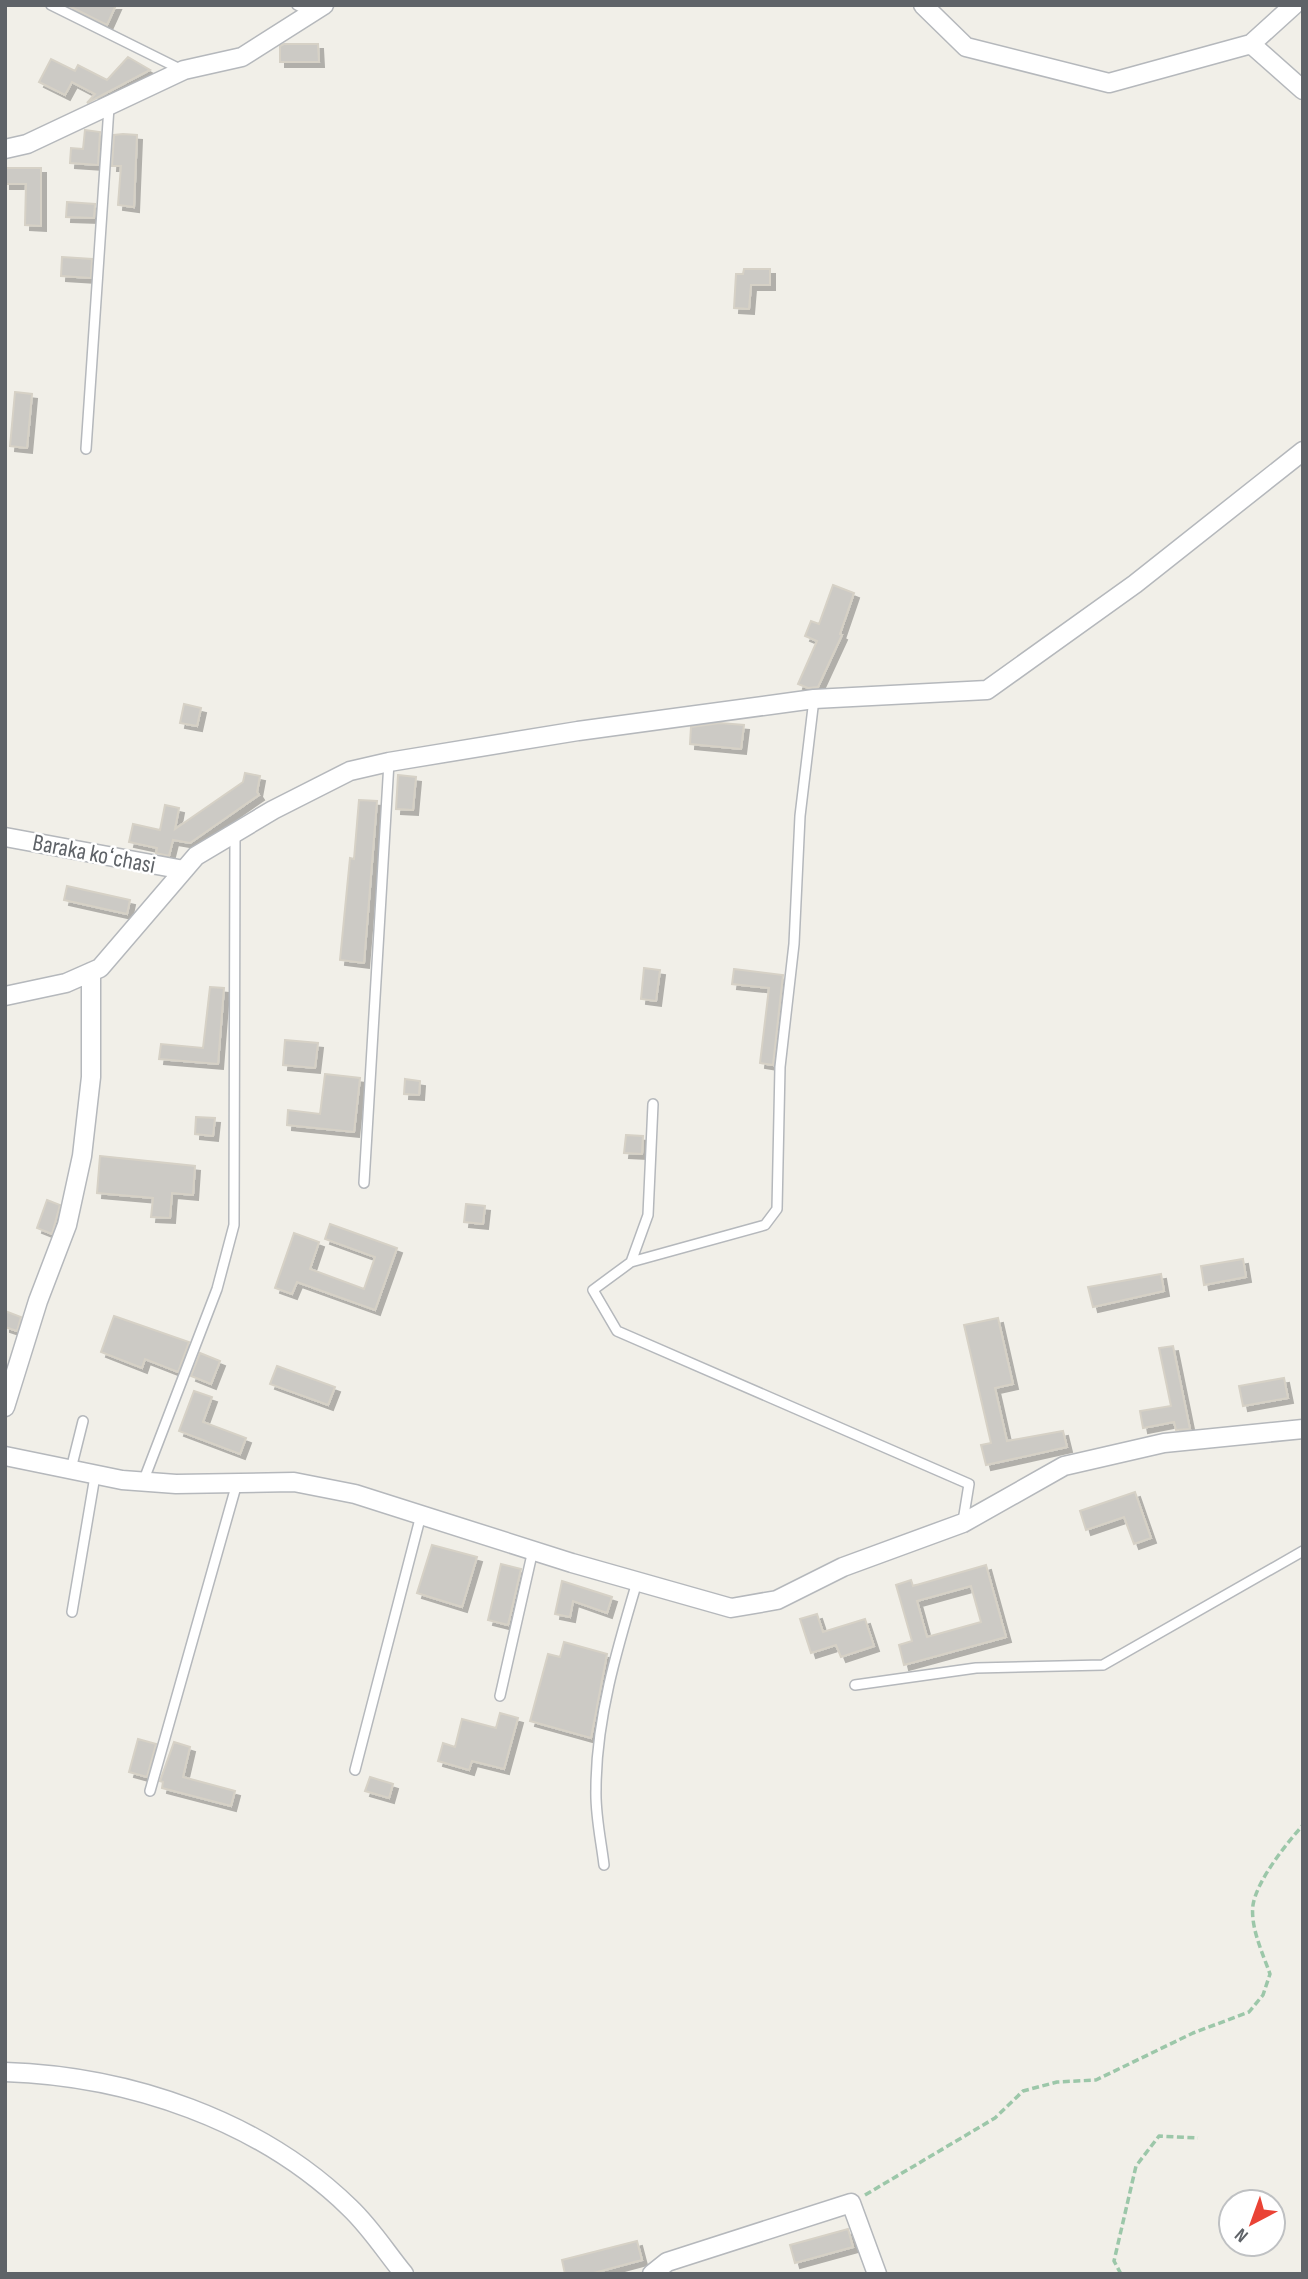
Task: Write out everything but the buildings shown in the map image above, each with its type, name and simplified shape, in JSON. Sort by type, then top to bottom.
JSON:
[{"type":"street","points":[[923,5],[966,47],[1109,83],[1251,44],[1294,5]]},
{"type":"street","points":[[5,149],[27,144],[184,70],[242,57],[311,8]]},
{"type":"street","points":[[1251,44],[1303,90]]},
{"type":"street","points":[[5,996],[66,983],[100,968],[196,856],[350,772],[388,762],[578,731],[814,699],[987,691],[1135,584],[1303,451]]},
{"type":"street","name":"Baraka koʻchasi","points":[[5,837],[184,870]]},
{"type":"street","points":[[5,1407],[38,1301],[67,1225],[82,1156],[90,1077],[91,972]]},
{"type":"street","points":[[5,1456],[95,1476],[143,1482],[294,1482],[355,1494],[637,1582],[731,1608],[776,1600],[843,1567],[963,1523],[1064,1466],[1164,1443],[1303,1429]]},
{"type":"street","points":[[5,2072],[118,2086],[192,2108],[254,2138],[306,2170],[350,2208],[386,2247],[402,2273]]},
{"type":"street","points":[[652,2274],[667,2262],[760,2235],[851,2203],[877,2274]]},
{"type":"lane","points":[[51,5],[184,70]]},
{"type":"lane","points":[[86,449],[109,107]]},
{"type":"lane","points":[[814,699],[800,816],[794,944],[780,1067],[777,1209],[765,1225],[631,1262],[593,1290],[617,1331],[969,1484],[963,1523]]},
{"type":"lane","points":[[364,1183],[388,762]]},
{"type":"lane","points":[[143,1482],[217,1289],[234,1224],[235,833]]},
{"type":"lane","points":[[631,1262],[648,1215],[653,1104]]},
{"type":"lane","points":[[71,1469],[83,1421]]},
{"type":"lane","points":[[72,1612],[95,1476]]},
{"type":"lane","points":[[150,1791],[237,1483]]},
{"type":"lane","points":[[355,1770],[421,1515]]},
{"type":"lane","points":[[500,1696],[533,1550]]},
{"type":"lane","points":[[855,1685],[976,1668],[1103,1665],[1303,1551]]},
{"type":"lane","points":[[604,1865],[596,1790],[600,1740],[614,1658],[637,1582]]},
{"type":"path","points":[[851,2203],[995,2118],[1023,2091],[1056,2082],[1096,2080],[1193,2033],[1249,2012],[1263,1995],[1270,1974],[1257,1940],[1253,1905],[1279,1851],[1303,1825]]},
{"type":"path","points":[[1121,2274],[1114,2261],[1136,2166],[1159,2136],[1198,2138]]}]
